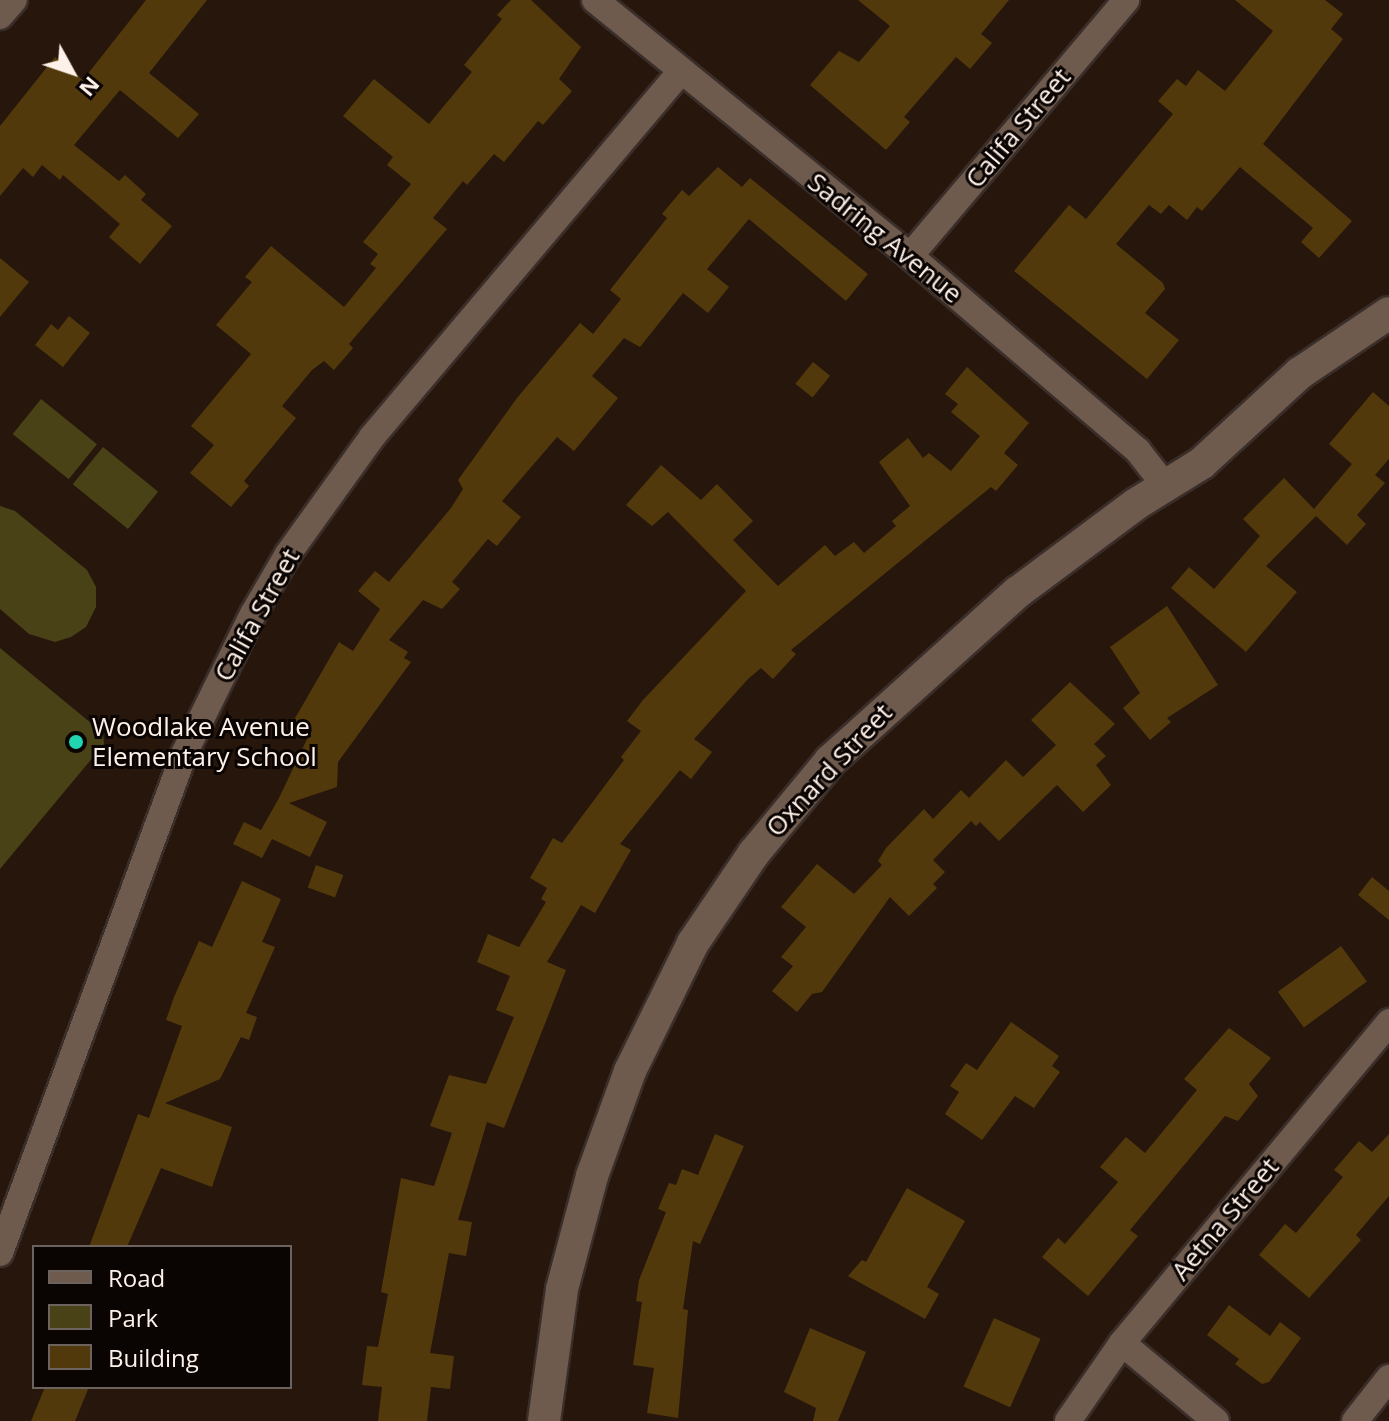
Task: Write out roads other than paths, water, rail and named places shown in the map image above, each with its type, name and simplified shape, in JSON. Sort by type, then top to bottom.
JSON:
[{"type":"street","points":[[0,16],[14,0]]},
{"type":"street","name":"Sadring Avenue","points":[[595,0],[910,256],[1138,451],[1166,487]]},
{"type":"street","name":"Califa Street","points":[[910,256],[1126,0]]},
{"type":"street","name":"Califa Street","points":[[0,1253],[184,754],[253,614],[288,554],[372,437],[680,72]]},
{"type":"street","name":"Oxnard Street","points":[[544,1421],[562,1289],[592,1176],[630,1071],[702,930],[754,853],[830,761],[910,684],[1018,592],[1136,504],[1202,463],[1300,373],[1389,313]]},
{"type":"street","name":"Aetna Street","points":[[1068,1421],[1122,1343],[1389,1022]]},
{"type":"street","points":[[1122,1343],[1216,1421]]},
{"type":"street","points":[[1355,1421],[1389,1378]]},
{"type":"place","name":"Woodlake Avenue Elementary School","points":[[76,742]]}]
